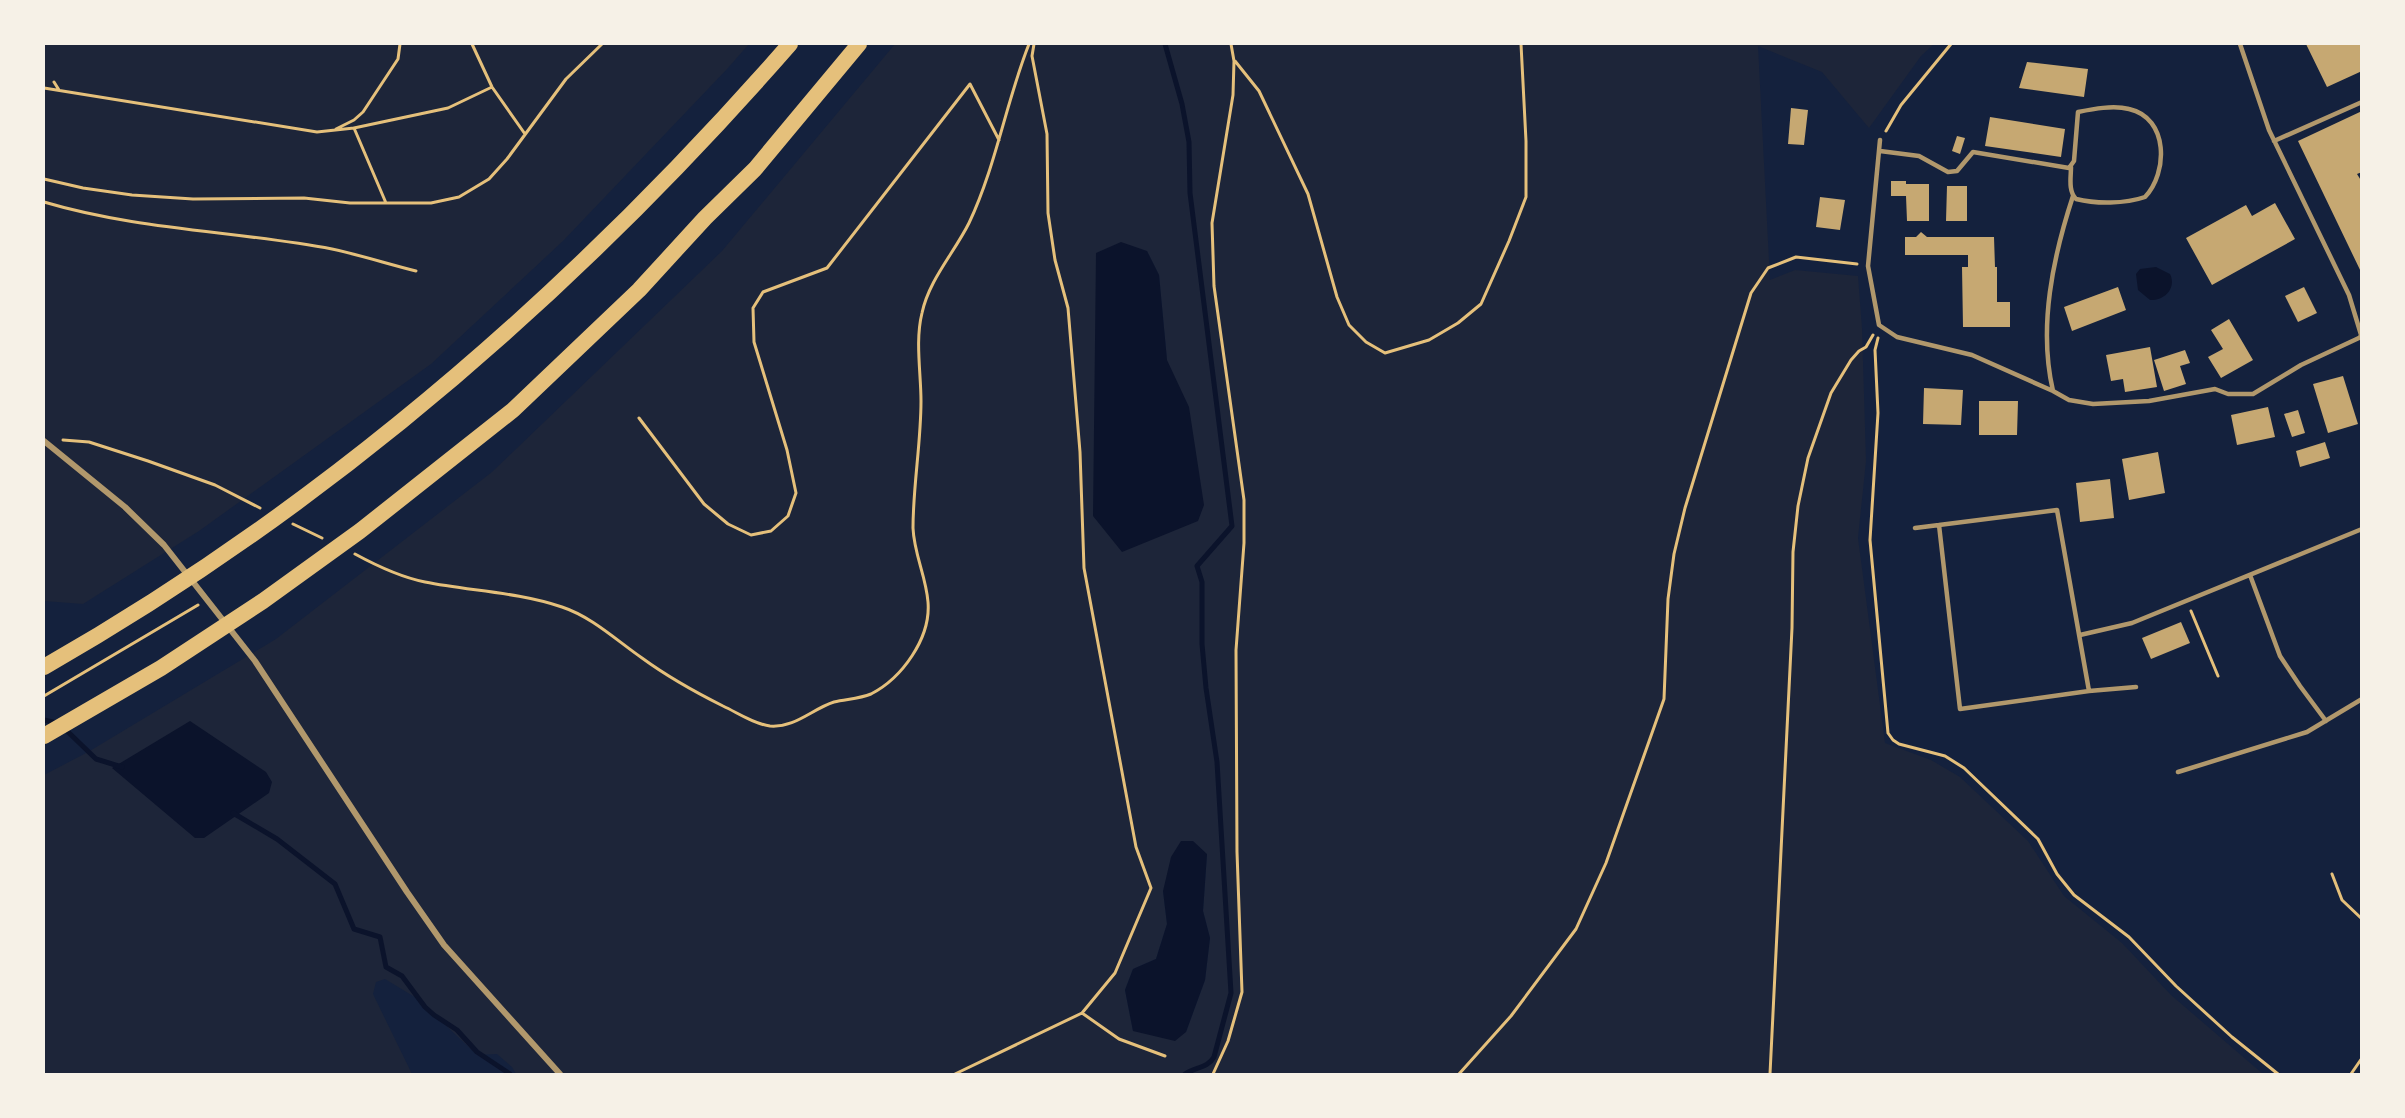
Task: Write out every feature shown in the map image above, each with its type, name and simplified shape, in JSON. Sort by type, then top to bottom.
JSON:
[{"type":"highway","points":[[44,667],[204,569],[327,482],[456,378],[540,303],[667,178],[790,44]]},
{"type":"highway","points":[[44,736],[160,668],[263,601],[360,531],[513,410],[639,290],[705,218],[755,169],[859,44]]},
{"type":"street","points":[[44,441],[147,526],[164,545],[255,661],[444,945],[560,1074]]},
{"type":"lane","points":[[1880,140],[1868,266],[1879,326],[1897,337],[1972,355],[2069,400],[2093,404],[2149,401],[2215,389],[2229,394],[2253,393],[2301,365],[2361,337],[2349,295],[2274,141],[2240,44]]},
{"type":"lane","points":[[2274,141],[2361,102]]},
{"type":"lane","points":[[2053,391],[2048,369],[2047,325],[2056,251],[2073,196],[2071,167],[2074,161],[2078,112],[2130,109],[2145,117],[2157,131],[2162,162],[2158,175],[2145,197],[2136,200],[2106,201],[2082,200],[2073,196]]},
{"type":"lane","points":[[1880,151],[1919,156],[1948,172],[1957,171],[1973,152],[2071,167]]},
{"type":"lane","points":[[1915,528],[2057,510],[2089,691]]},
{"type":"lane","points":[[1939,525],[1960,709],[2089,691],[2136,687]]},
{"type":"lane","points":[[2080,635],[2132,623],[2361,529]]},
{"type":"lane","points":[[2250,575],[2280,656],[2326,721]]},
{"type":"lane","points":[[2178,772],[2307,732],[2361,699]]},
{"type":"path","points":[[332,131],[354,120],[363,112],[398,59],[400,44]]},
{"type":"path","points":[[472,44],[492,87],[525,134]]},
{"type":"path","points":[[44,179],[83,188],[132,195],[193,199],[304,198],[386,204],[431,203],[459,197],[489,179],[566,79],[602,44]]},
{"type":"path","points":[[353,553],[384,569],[422,582],[534,600],[562,607],[609,633],[667,676],[759,723],[771,726],[794,722],[837,701],[852,700],[871,694],[892,680],[919,645],[928,618],[924,576],[916,557],[913,528],[920,441],[919,339],[922,313],[930,290],[969,223],[1000,142],[1020,66],[1029,44]]},
{"type":"path","points":[[955,1074],[1082,1013],[1115,973],[1151,888],[1136,847],[1084,568],[1080,452],[1068,308],[1055,260],[1048,213],[1047,134],[1032,56],[1034,44]]},
{"type":"path","points":[[1213,1074],[1227,1041],[1242,992],[1237,852],[1236,650],[1244,543],[1244,500],[1214,286],[1212,223],[1229,125],[1234,61],[1231,44]]},
{"type":"path","points":[[1234,61],[1259,91],[1308,194],[1336,297],[1349,325],[1366,342],[1385,353],[1429,340],[1458,323],[1481,304],[1509,241],[1526,197],[1526,141],[1521,44]]},
{"type":"path","points":[[1880,140],[1901,105],[1952,44]]},
{"type":"path","points":[[54,82],[59,90]]},
{"type":"path","points":[[639,418],[704,504],[728,524],[750,536],[771,531],[788,516],[796,493],[787,450],[754,342],[753,308],[763,292],[827,268],[970,84],[1000,142]]},
{"type":"path","points":[[44,88],[317,132],[354,128],[448,108],[492,87]]},
{"type":"path","points":[[354,128],[386,204]]},
{"type":"path","points":[[44,202],[75,211],[147,225],[333,249],[416,271]]},
{"type":"path","points":[[1459,1074],[1511,1016],[1576,929],[1606,863],[1664,699],[1668,599],[1674,554],[1685,508],[1751,293],[1768,268],[1796,257],[1868,266]]},
{"type":"path","points":[[1770,1074],[1792,628],[1793,552],[1798,506],[1808,458],[1831,393],[1851,360],[1866,347],[1879,326]]},
{"type":"path","points":[[1879,326],[1875,350],[1878,413],[1870,540],[1888,733],[1899,744],[1945,756],[1964,768],[2038,839],[2056,874],[2074,895],[2129,937],[2184,993],[2232,1037],[2278,1074]]},
{"type":"path","points":[[55,439],[88,442],[148,461],[215,485],[268,512]]},
{"type":"path","points":[[289,522],[332,543]]},
{"type":"path","points":[[44,696],[207,600]]},
{"type":"path","points":[[2187,601],[2218,676]]},
{"type":"path","points":[[2332,874],[2342,900],[2361,919]]},
{"type":"path","points":[[1082,1013],[1119,1039],[1165,1056]]},
{"type":"path","points":[[2351,1074],[2361,1058]]},
{"type":"shaded area","points":[[44,44],[749,44],[563,241],[431,364],[199,531],[83,604],[44,601]]},
{"type":"shaded area","points":[[895,44],[1934,44],[1921,56],[1869,128],[1822,72],[1758,46],[1770,280],[1795,270],[1858,276],[1866,461],[1858,538],[1885,743],[1931,760],[1960,777],[2028,841],[2064,896],[2122,943],[2171,995],[2263,1074],[516,1074],[512,1067],[497,1054],[477,1055],[418,999],[385,979],[376,982],[373,994],[412,1074],[44,1074],[44,775],[88,752],[276,639],[492,472],[722,251]],"holes":[[[1147,251],[1159,275],[1167,360]],[[1207,854],[1203,911],[1210,938],[1205,980],[1186,1032],[1133,1031],[1125,990],[1133,969],[1156,959],[1167,924],[1163,891]]]},
{"type":"shaded area","points":[[1121,242],[1147,251],[1159,275],[1167,360],[1189,407],[1204,505],[1198,521],[1122,552],[1093,516],[1096,253]]},
{"type":"shaded area","points":[[2156,267],[2170,274],[2172,284],[2164,296],[2150,300],[2138,290],[2136,274],[2140,269]]},
{"type":"shaded area","points":[[190,721],[266,772],[272,782],[269,793],[204,838],[195,838],[112,768]]},
{"type":"shaded area","points":[[1181,841],[1193,841],[1207,854],[1203,911],[1210,938],[1205,980],[1186,1032],[1175,1041],[1133,1031],[1125,990],[1133,969],[1156,959],[1167,924],[1163,891],[1171,857]]},
{"type":"building","points":[[2306,44],[2362,44],[2362,71],[2327,87]]},
{"type":"building","points":[[2027,62],[2088,69],[2084,97],[2019,88]]},
{"type":"building","points":[[1791,108],[1808,110],[1804,145],[1788,144]]},
{"type":"building","points":[[2362,111],[2362,172],[2357,174],[2362,182],[2362,274],[2298,141]]},
{"type":"building","points":[[1990,117],[2065,129],[2061,157],[1985,146]]},
{"type":"building","points":[[1957,136],[1965,138],[1960,154],[1952,151]]},
{"type":"building","points":[[1891,181],[1906,181],[1906,184],[1929,184],[1929,221],[1907,221],[1906,196],[1891,196]]},
{"type":"building","points":[[1947,186],[1967,186],[1967,221],[1946,221]]},
{"type":"building","points":[[1820,197],[1845,200],[1840,230],[1816,227]]},
{"type":"building","points":[[2275,203],[2295,239],[2212,285],[2186,238],[2246,205],[2252,216]]},
{"type":"building","points":[[1921,232],[1927,237],[1994,237],[1997,302],[2010,302],[2010,327],[1963,327],[1962,267],[1968,267],[1968,255],[1905,255],[1905,237],[1916,237]]},
{"type":"building","points":[[2118,287],[2126,310],[2072,331],[2064,307]]},
{"type":"building","points":[[2304,287],[2317,313],[2298,322],[2285,296]]},
{"type":"building","points":[[2229,319],[2253,360],[2221,378],[2208,357],[2223,349],[2211,330]]},
{"type":"building","points":[[2150,347],[2157,387],[2125,392],[2123,379],[2111,381],[2106,355]]},
{"type":"building","points":[[2185,350],[2190,363],[2180,366],[2186,384],[2164,391],[2154,360]]},
{"type":"building","points":[[2343,376],[2358,424],[2328,433],[2313,384]]},
{"type":"building","points":[[1924,388],[1963,390],[1961,425],[1923,424]]},
{"type":"building","points":[[1979,401],[2018,401],[2017,435],[1979,435]]},
{"type":"building","points":[[2268,407],[2275,437],[2237,445],[2231,415]]},
{"type":"building","points":[[2298,410],[2305,433],[2292,437],[2284,414]]},
{"type":"building","points":[[2325,442],[2330,458],[2300,467],[2296,451]]},
{"type":"building","points":[[2158,452],[2165,493],[2129,500],[2122,459]]},
{"type":"building","points":[[2110,479],[2114,518],[2080,522],[2076,483]]},
{"type":"building","points":[[2181,622],[2190,643],[2151,659],[2142,638]]},
{"type":"waterway","points":[[1165,44],[1182,104],[1189,142],[1190,193],[1232,526],[1197,566],[1202,582],[1202,644],[1206,688],[1217,762],[1231,993],[1214,1057],[1205,1065],[1185,1074]]},
{"type":"waterway","points":[[44,720],[57,723]]},
{"type":"waterway","points":[[64,728],[96,759],[122,767]]},
{"type":"waterway","points":[[233,813],[277,839],[335,884],[354,929],[380,937],[386,967],[402,976],[425,1007],[434,1015],[457,1030],[477,1052],[510,1074]]}]
